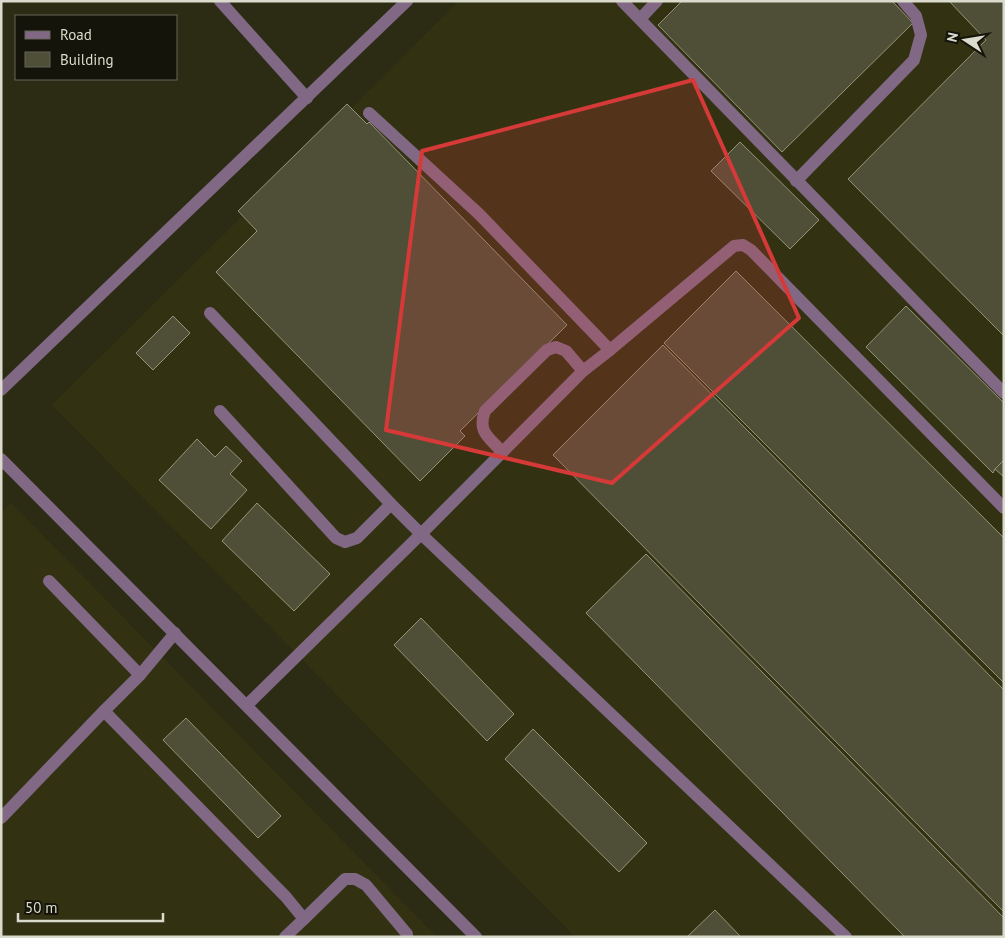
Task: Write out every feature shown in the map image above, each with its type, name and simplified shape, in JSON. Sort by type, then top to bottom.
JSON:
[{"type":"street","points":[[220,1],[307,98]]},
{"type":"street","points":[[1,390],[407,1]]},
{"type":"street","points":[[622,1],[1004,393]]},
{"type":"street","points":[[640,19],[658,1]]},
{"type":"street","points":[[796,181],[914,60],[921,36],[916,16],[903,1]]},
{"type":"street","points":[[369,113],[480,214],[610,350]]},
{"type":"street","points":[[247,706],[583,371],[734,246],[743,245],[751,250],[1004,508]]},
{"type":"street","points":[[210,313],[421,534],[846,937]]},
{"type":"street","points":[[502,452],[483,432],[482,420],[485,411],[547,350],[556,347],[566,351],[583,371]]},
{"type":"street","points":[[220,411],[336,538],[345,542],[357,538],[391,504]]},
{"type":"street","points":[[1,459],[473,936]]},
{"type":"street","points":[[48,580],[140,675]]},
{"type":"street","points":[[1,818],[140,675],[175,633]]},
{"type":"street","points":[[104,710],[286,897],[304,919]]},
{"type":"street","points":[[285,937],[345,879],[354,879],[366,885],[399,923],[407,937]]},
{"type":"highlighted area","points":[[693,80],[799,318],[612,483],[386,430],[422,151]]},
{"type":"shaded area","points":[[459,1],[1004,1],[1004,937],[575,937],[52,405]]},
{"type":"shaded area","points":[[11,503],[437,937],[1,937],[1,513]]},
{"type":"building","points":[[682,1],[892,1],[913,23],[782,152],[658,25]]},
{"type":"building","points":[[949,1],[1004,1],[1004,336],[848,179],[986,40]]},
{"type":"building","points":[[347,104],[367,124],[369,122],[567,325],[460,431],[465,436],[420,481],[216,272],[257,231],[238,211]]},
{"type":"building","points":[[740,142],[819,220],[790,249],[711,171]]},
{"type":"building","points":[[736,271],[1004,538],[1004,683],[664,343]]},
{"type":"building","points":[[906,306],[1004,403],[1004,460],[993,473],[866,347]]},
{"type":"building","points":[[173,316],[190,333],[153,370],[136,353]]},
{"type":"building","points":[[663,345],[1004,690],[1004,912],[553,455]]},
{"type":"building","points":[[197,439],[215,457],[226,446],[242,461],[230,474],[247,490],[211,529],[159,480]]},
{"type":"building","points":[[1004,460],[1004,477],[995,469]]},
{"type":"building","points":[[257,503],[330,574],[294,611],[222,541]]},
{"type":"building","points":[[646,554],[1004,918],[1004,937],[905,937],[586,613]]},
{"type":"building","points":[[421,618],[514,714],[487,741],[394,645]]},
{"type":"building","points":[[186,718],[281,816],[258,838],[163,740]]},
{"type":"building","points":[[533,729],[647,843],[619,872],[505,759]]},
{"type":"building","points":[[715,910],[741,937],[687,937]]}]
